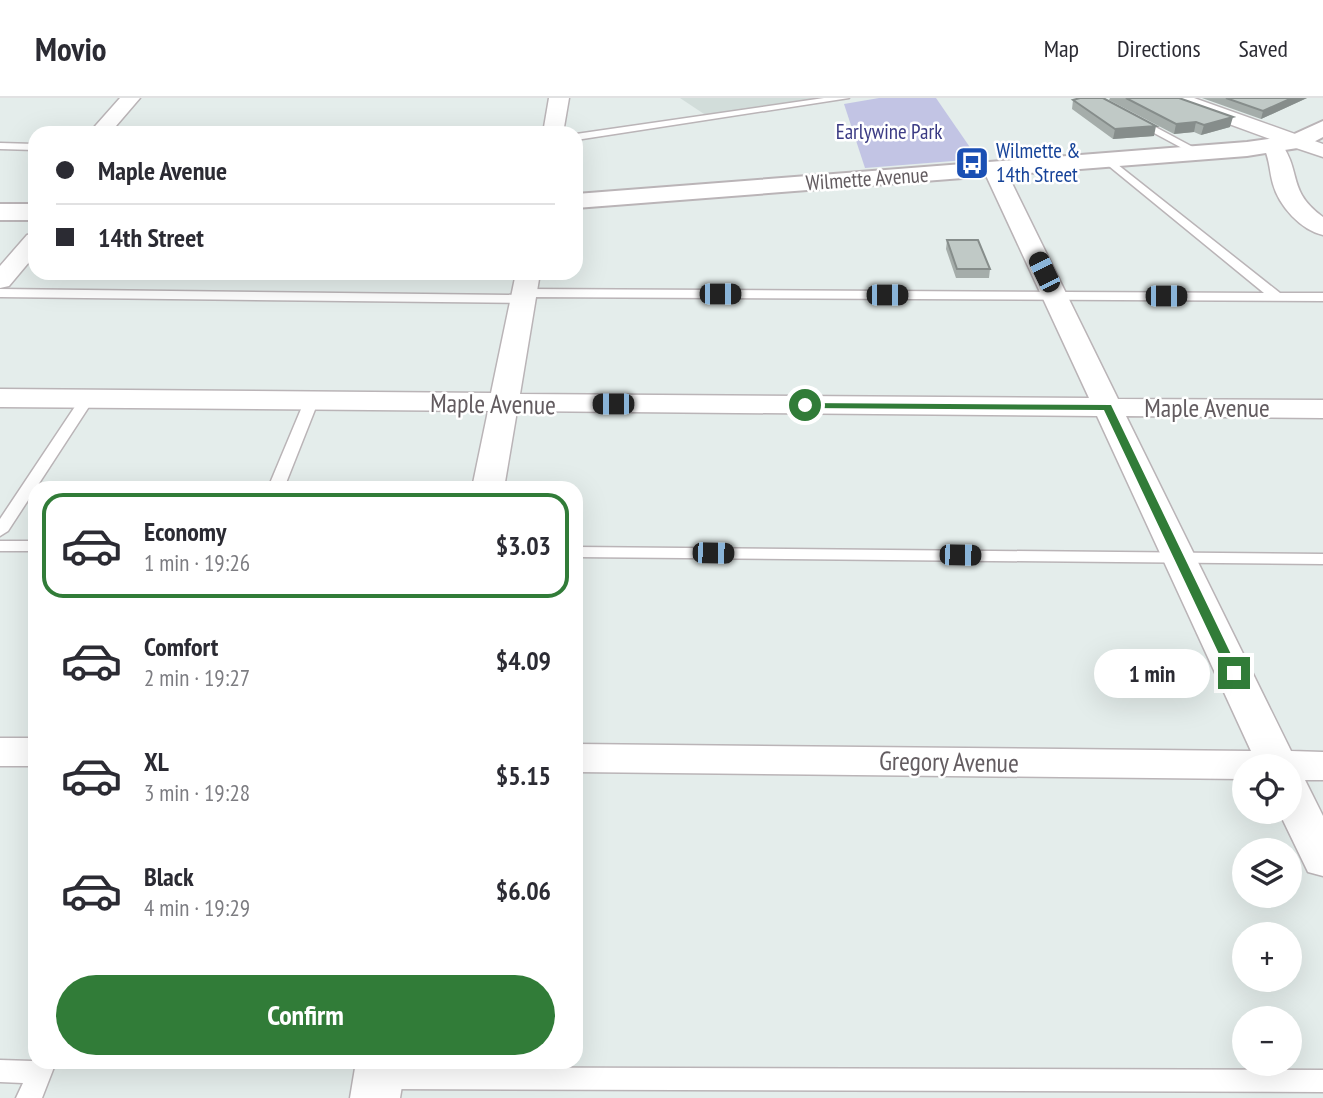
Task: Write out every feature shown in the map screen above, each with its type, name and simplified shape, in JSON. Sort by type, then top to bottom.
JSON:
[{"type":"street","points":[[105,126],[130,98]]},
{"type":"street","points":[[554,126],[559,98]]},
{"type":"street","points":[[1175,98],[1323,151]]},
{"type":"street","name":"Wilmette Avenue","points":[[583,200],[1273,146],[1296,142],[1323,128]]},
{"type":"street","points":[[1273,146],[1282,160],[1283,180],[1290,198],[1305,215],[1323,228]]},
{"type":"street","points":[[994,169],[1272,754]]},
{"type":"street","points":[[0,212],[28,210]]},
{"type":"street","points":[[0,281],[28,248]]},
{"type":"street","points":[[489,481],[525,288]]},
{"type":"street","name":"Maple Avenue","points":[[0,398],[1323,409]]},
{"type":"street","points":[[0,752],[28,752]]},
{"type":"street","name":"Gregory Avenue","points":[[583,758],[1232,765]]},
{"type":"street","name":"Gregory Avenue","points":[[1302,766],[1323,766]]},
{"type":"street","points":[[1302,815],[1323,860]]},
{"type":"lane","points":[[583,136],[844,98]]},
{"type":"lane","points":[[1094,98],[1199,153]]},
{"type":"lane","points":[[0,146],[28,146]]},
{"type":"lane","points":[[1108,160],[1277,297]]},
{"type":"lane","points":[[0,293],[525,288],[1323,297]]},
{"type":"lane","points":[[33,481],[87,399]]},
{"type":"lane","points":[[279,481],[311,402]]},
{"type":"lane","points":[[0,531],[28,489]]},
{"type":"lane","points":[[0,546],[28,546]]},
{"type":"lane","points":[[583,552],[1323,559]]},
{"type":"lane","points":[[0,1071],[28,1068]]},
{"type":"lane","points":[[29,1098],[41,1069]]},
{"type":"lane","points":[[378,1080],[1323,1081]]},
{"type":"shaded area","points":[[680,98],[830,98],[707,116]]},
{"type":"green space","name":"Earlywine Park","points":[[879,98],[936,98],[978,159],[865,168],[844,104]]},
{"type":"building","points":[[1103,98],[1156,126],[1115,129],[1073,100]]},
{"type":"building","points":[[1126,98],[1179,98],[1233,117],[1204,125],[1196,122],[1176,124]]},
{"type":"building","points":[[1226,98],[1292,98],[1263,111]]},
{"type":"building","points":[[947,240],[978,240],[990,269],[957,269]]},
{"type":"place","name":"Wilmette & 14th Street","points":[[972,163]]},
{"type":"route","points":[[805,405],[1108,407],[1234,673]]}]
